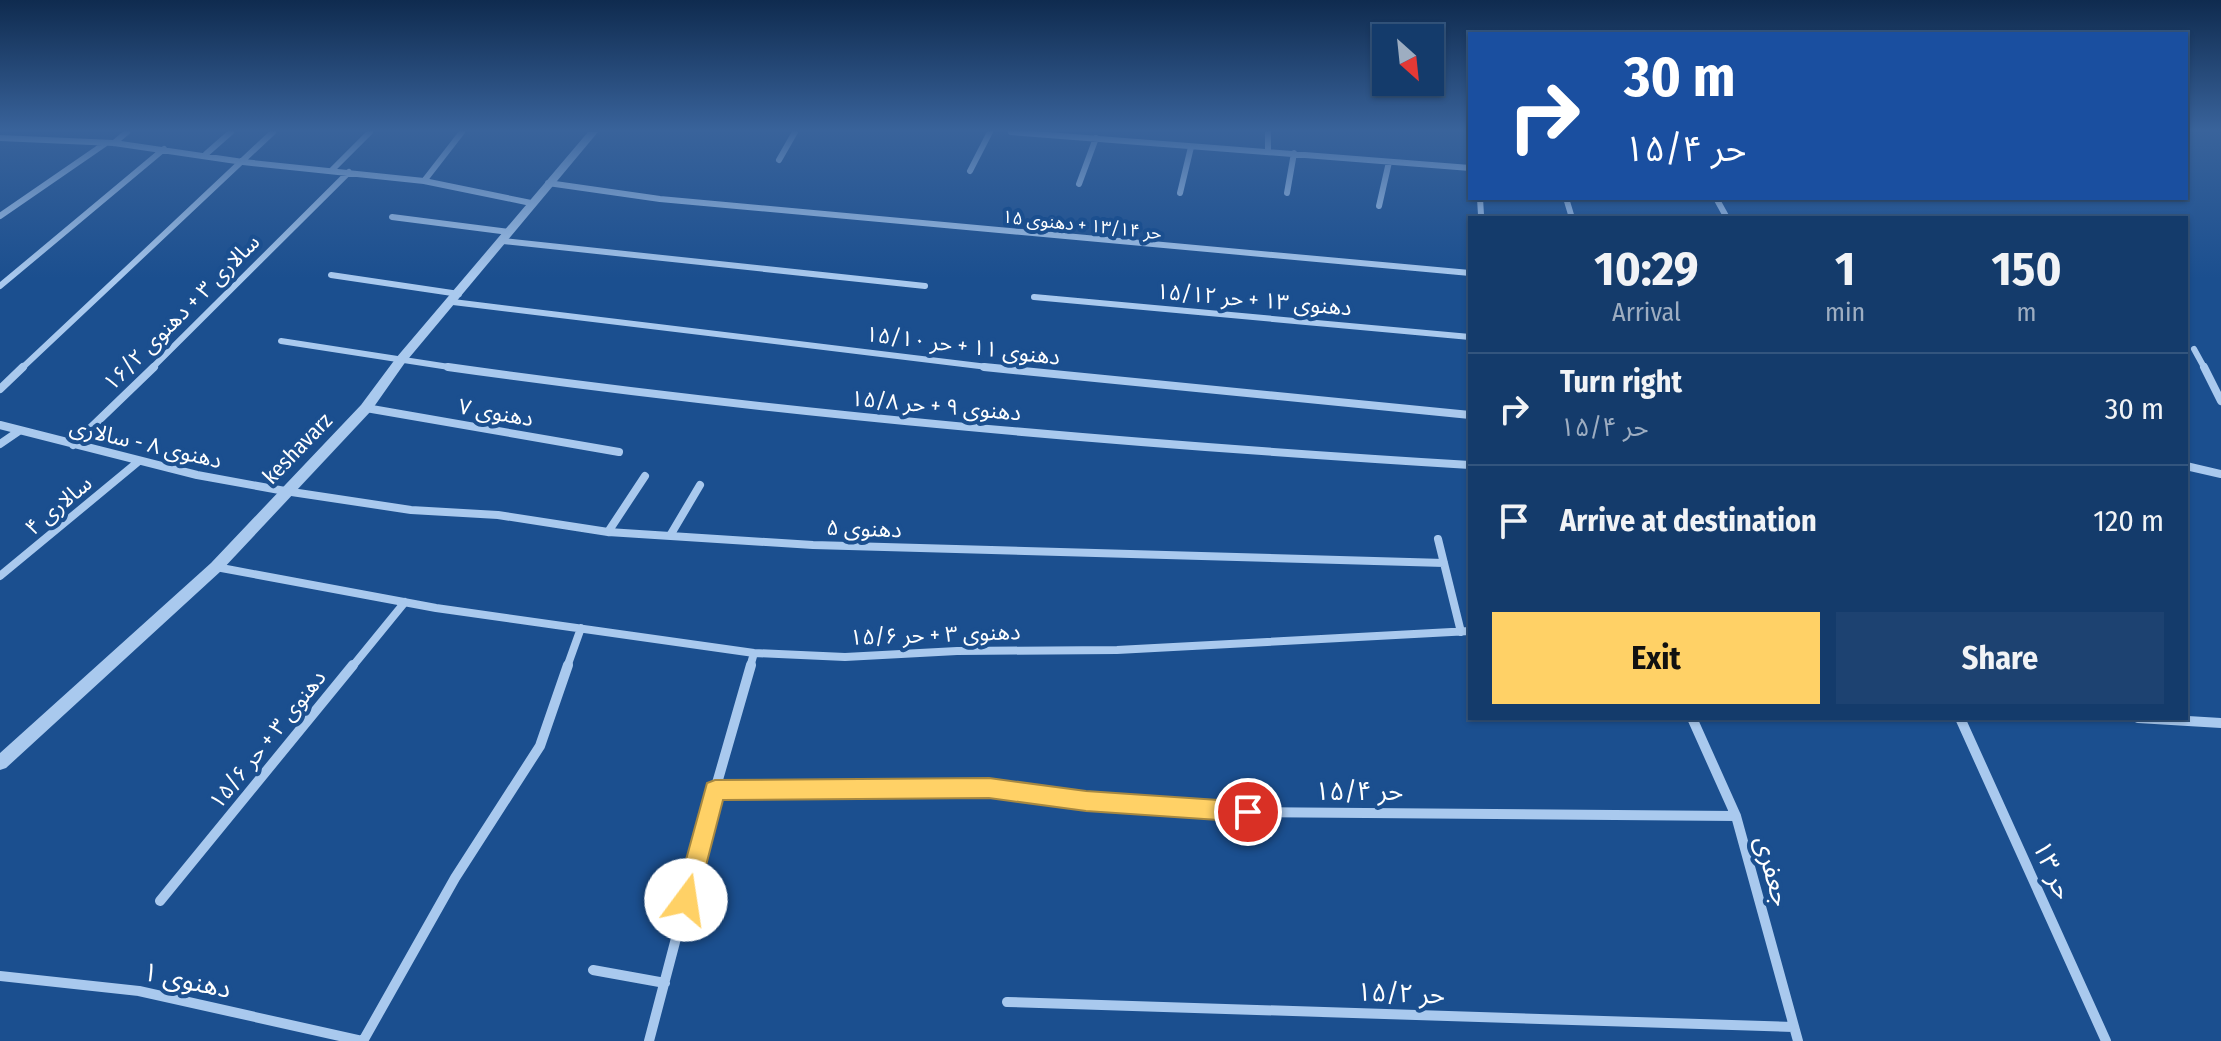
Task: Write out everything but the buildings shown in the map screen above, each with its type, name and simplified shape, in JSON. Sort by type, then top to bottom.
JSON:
[{"type":"street","points":[[0,216],[53,181]]},
{"type":"street","points":[[0,286],[126,181]]},
{"type":"street","points":[[0,389],[223,181]]},
{"type":"street","name":"سالاری ۳ + دهنوی ۱۶/۲","points":[[73,445],[210,313],[341,181]]},
{"type":"street","points":[[421,181],[531,203]]},
{"type":"street","name":"keshavarz","points":[[0,763],[216,567],[366,408],[400,361],[456,298],[550,181]]},
{"type":"street","points":[[1180,193],[1183,181]]},
{"type":"street","points":[[1287,193],[1289,181]]},
{"type":"street","points":[[1379,206],[1385,181]]},
{"type":"street","name":"حر ۱۳/۱۴ + دهنوی ۱۵","points":[[548,183],[675,200],[1225,253],[1468,273]]},
{"type":"street","points":[[1480,200],[1481,215]]},
{"type":"street","points":[[392,217],[506,236],[925,286]]},
{"type":"street","name":"دهنوی ۱۱ + حر ۱۵/۱۰","points":[[331,275],[456,298],[980,367],[1468,415]]},
{"type":"street","name":"دهنوی ۱۳ + حر ۱۵/۱۲","points":[[1034,297],[1468,337]]},
{"type":"street","name":"دهنوی ۹ + حر ۱۵/۸","points":[[281,341],[400,361],[694,399],[953,426],[1468,465]]},
{"type":"street","points":[[2194,349],[2221,401]]},
{"type":"street","name":"دهنوی ۷","points":[[366,408],[619,452]]},
{"type":"street","name":"دهنوی ۸ - سالاری","points":[[0,425],[139,461],[285,491]]},
{"type":"street","points":[[0,444],[19,431]]},
{"type":"street","name":"سالاری ۴","points":[[0,576],[139,461]]},
{"type":"street","points":[[2188,466],[2221,474]]},
{"type":"street","points":[[608,532],[645,476]]},
{"type":"street","points":[[671,534],[700,485]]},
{"type":"street","name":"دهنوی ۵","points":[[285,491],[411,510],[498,515],[608,532],[828,545],[1444,563]]},
{"type":"street","points":[[1438,539],[1466,632]]},
{"type":"street","name":"دهنوی ۳ + حر ۱۵/۶","points":[[216,567],[405,602],[754,653],[845,657],[957,651],[1117,650],[1466,632]]},
{"type":"street","name":"دهنوی ۳ + حر ۱۵/۶","points":[[160,901],[405,602]]},
{"type":"street","points":[[363,1041],[455,878],[540,746],[581,628]]},
{"type":"street","points":[[649,1041],[754,653]]},
{"type":"street","name":"جعفری","points":[[1693,720],[1736,816],[1798,1041]]},
{"type":"street","name":"حر ۱۳","points":[[1961,720],[2106,1041]]},
{"type":"street","points":[[2171,720],[2221,723]]},
{"type":"street","name":"حر ۱۵/۴","points":[[715,790],[989,788],[1086,801],[1248,812],[1736,816]]},
{"type":"street","points":[[593,970],[665,983]]},
{"type":"street","name":"دهنوی ۱","points":[[0,976],[139,991],[363,1041]]},
{"type":"street","name":"حر ۱۵/۲","points":[[1007,1002],[1793,1027]]},
{"type":"route","points":[[686,900],[715,790],[989,788],[1086,801],[1248,812]]}]
